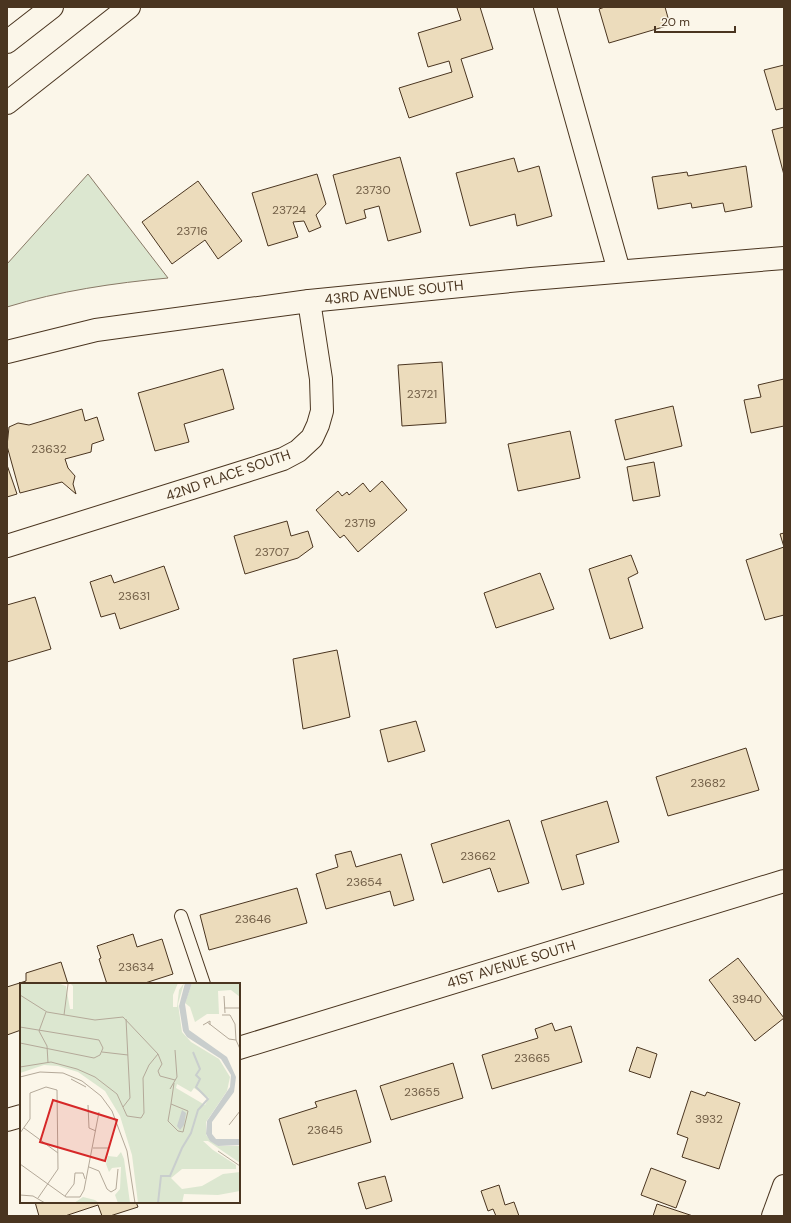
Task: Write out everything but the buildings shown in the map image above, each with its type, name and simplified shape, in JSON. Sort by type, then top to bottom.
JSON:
[{"type":"main road","points":[[7,42],[52,7]]},
{"type":"main road","points":[[7,103],[129,7]]},
{"type":"main road","points":[[545,7],[619,271]]},
{"type":"main road","name":"43RD AVENUE SOUTH","points":[[7,352],[96,330],[309,301],[619,271],[784,258]]},
{"type":"main road","name":"42ND PLACE SOUTH","points":[[7,546],[283,459],[298,451],[312,438],[322,411],[321,379],[309,301]]},
{"type":"main road","name":"41ST AVENUE SOUTH","points":[[240,1048],[784,881]]},
{"type":"main road","points":[[7,1120],[20,1116]]},
{"type":"main road","points":[[773,1216],[784,1186]]},
{"type":"lane","points":[[181,916],[204,983]]},
{"type":"green space","points":[[88,174],[168,278],[87,288],[46,296],[7,307],[7,264]]}]
